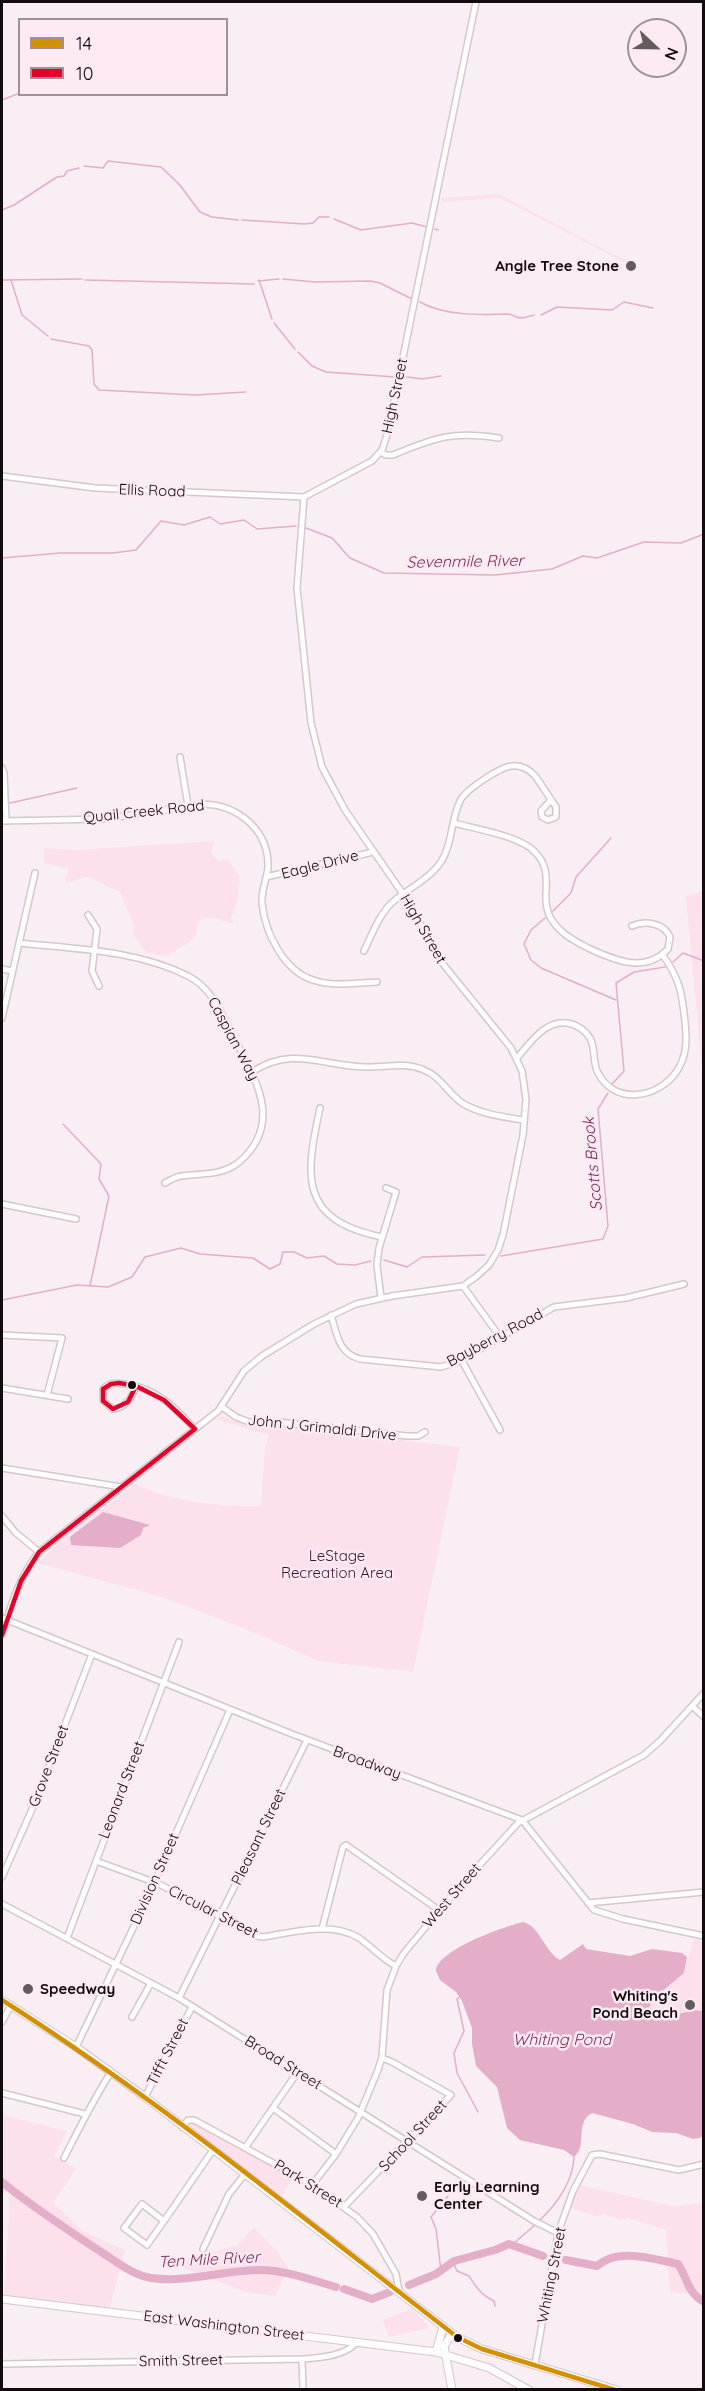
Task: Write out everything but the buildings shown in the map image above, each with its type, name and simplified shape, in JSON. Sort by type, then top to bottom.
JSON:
[{"type":"main road","points":[[2,2000],[76,2047],[145,2097],[452,2334],[476,2347],[617,2390]]},
{"type":"main road","name":"East Washington Street","points":[[2,2299],[436,2352],[496,2371],[529,2390]]},
{"type":"main road","points":[[436,2352],[443,2327]]},
{"type":"main road","points":[[452,2334],[444,2346],[452,2390]]},
{"type":"street","name":"High Street","points":[[463,1286],[489,1265],[501,1243],[521,1147],[525,1085],[517,1058],[443,964],[404,894],[373,852],[333,789],[322,767],[314,738],[297,588],[304,497],[372,461],[381,452],[387,435],[476,2]]},
{"type":"street","points":[[381,452],[393,455],[446,436],[468,434],[499,438]]},
{"type":"street","name":"Ellis Road","points":[[2,476],[95,488],[304,497]]},
{"type":"street","points":[[180,757],[188,806]]},
{"type":"street","points":[[364,951],[388,906],[429,876],[440,863],[448,847],[459,804],[466,792],[509,766],[518,766],[530,771],[551,800]]},
{"type":"street","points":[[2,768],[4,773],[4,821]]},
{"type":"street","name":"Quail Creek Road","points":[[4,821],[105,819],[188,806],[225,807],[247,820],[258,832],[266,848],[268,863],[262,904],[270,933],[284,958],[298,974],[314,981],[329,984],[377,982]]},
{"type":"street","points":[[454,823],[516,841],[534,850],[542,860],[546,872],[548,912],[555,924],[567,936],[622,963],[641,963],[668,949],[671,941],[667,931],[647,922],[632,926]]},
{"type":"street","name":"Eagle Drive","points":[[266,877],[373,852]]},
{"type":"street","points":[[2,1018],[35,873]]},
{"type":"street","points":[[88,915],[97,929],[92,971],[99,986]]},
{"type":"street","name":"Caspian Way","points":[[20,943],[138,957],[181,972],[199,983],[210,994],[252,1072],[262,1099],[263,1117],[258,1137],[237,1163],[220,1173],[179,1176],[165,1183]]},
{"type":"street","points":[[517,1058],[549,1026],[568,1023],[579,1027],[590,1037],[596,1068],[611,1088],[622,1094],[635,1095],[647,1093],[665,1085],[680,1068],[687,1039],[680,982],[662,954]]},
{"type":"street","points":[[2,969],[12,971]]},
{"type":"street","points":[[252,1072],[274,1061],[303,1057],[369,1067],[414,1066],[434,1075],[462,1102],[476,1110],[524,1119]]},
{"type":"street","points":[[321,1108],[310,1171],[316,1197],[328,1215],[341,1225],[354,1231],[382,1237]]},
{"type":"street","points":[[381,1298],[377,1260],[396,1192],[386,1188]]},
{"type":"street","points":[[2,1204],[76,1219]]},
{"type":"street","name":"Bayberry Road","points":[[331,1315],[341,1347],[344,1352],[354,1357],[441,1366],[461,1359],[559,1305],[626,1298],[684,1284]]},
{"type":"street","points":[[2,1635],[4,1619],[20,1582],[39,1551],[222,1407],[240,1377],[256,1361],[331,1315],[362,1302],[463,1286],[500,1337]]},
{"type":"street","points":[[2,1335],[62,1338],[46,1395]]},
{"type":"street","points":[[461,1359],[500,1430]]},
{"type":"street","points":[[136,1386],[128,1401],[121,1408],[113,1409],[103,1401],[103,1389],[107,1385],[116,1383],[136,1386],[160,1395],[195,1429]]},
{"type":"street","points":[[2,1388],[69,1399]]},
{"type":"street","name":"John J Grimaldi Drive","points":[[222,1407],[239,1419],[249,1422],[275,1421],[407,1436],[418,1436],[425,1432]]},
{"type":"street","points":[[2,1468],[122,1487]]},
{"type":"street","points":[[2,1516],[39,1551]]},
{"type":"street","points":[[2,1526],[9,1525]]},
{"type":"street","name":"Broadway","points":[[4,1619],[307,1740],[522,1820]]},
{"type":"street","name":"Leonard Street","points":[[67,1938],[179,1642]]},
{"type":"street","name":"Grove Street","points":[[2,1877],[34,1805],[92,1654]]},
{"type":"street","name":"West Street","points":[[312,2185],[336,2154],[361,2112],[382,2058],[384,2004],[396,1966],[439,1911],[522,1820],[644,1755],[704,1693]]},
{"type":"street","points":[[692,1706],[704,1717]]},
{"type":"street","name":"Division Street","points":[[76,2047],[154,1882],[230,1710]]},
{"type":"street","name":"Pleasant Street","points":[[179,1998],[307,1740]]},
{"type":"street","points":[[522,1820],[594,1910],[605,1915],[704,1936]]},
{"type":"street","points":[[322,1929],[343,1847],[346,1846],[439,1911]]},
{"type":"street","name":"Circular Street","points":[[96,1861],[154,1882],[260,1937],[322,1929],[335,1930],[353,1936],[396,1966]]},
{"type":"street","points":[[588,1903],[704,1892]]},
{"type":"street","name":"Broad Street","points":[[2,1904],[179,1998],[558,2234]]},
{"type":"street","points":[[132,2017],[151,1983]]},
{"type":"street","points":[[2,2022],[11,2005]]},
{"type":"street","name":"Tifft Street","points":[[145,2097],[192,2007]]},
{"type":"street","name":"School Street","points":[[344,2207],[451,2095],[382,2058]]},
{"type":"street","points":[[64,2158],[81,2128],[85,2114],[111,2072]]},
{"type":"street","points":[[246,2148],[297,2073]]},
{"type":"street","points":[[2,2092],[85,2114]]},
{"type":"street","points":[[273,2108],[336,2154]]},
{"type":"street","name":"Park Street","points":[[182,2127],[188,2120],[194,2120],[312,2185],[344,2207],[374,2236],[396,2274],[400,2285],[399,2291]]},
{"type":"street","points":[[164,2221],[142,2204],[124,2228],[147,2245],[164,2221],[213,2150]]},
{"type":"street","name":"Whiting Street","points":[[535,2364],[558,2234],[573,2191],[592,2155],[600,2154],[679,2169],[704,2164]]},
{"type":"street","points":[[203,2249],[229,2194],[245,2174]]},
{"type":"street","name":"Smith Street","points":[[2,2364],[302,2359],[323,2357],[348,2349],[356,2342]]},
{"type":"street","points":[[302,2359],[303,2390]]},
{"type":"green space","name":"Angle Tree Stone","points":[[499,194],[628,262],[632,261],[631,270],[626,268],[628,264],[500,198],[441,202],[442,198]]},
{"type":"green space","points":[[214,841],[211,853],[218,861],[228,859],[240,877],[238,899],[231,918],[234,924],[215,919],[201,920],[197,922],[197,933],[191,941],[166,956],[147,953],[133,935],[134,926],[120,892],[88,877],[65,883],[69,869],[44,863],[44,848],[76,850]]},
{"type":"green space","points":[[704,891],[703,1081],[686,896]]},
{"type":"green space","name":"LeStage Recreation Area","points":[[222,1416],[248,1426],[271,1425],[460,1447],[413,1672],[318,1661],[253,1632],[162,1597],[38,1563],[57,1544],[135,1484],[165,1495],[197,1502],[229,1506],[261,1506],[265,1447],[269,1435],[216,1419]]},
{"type":"green space","points":[[694,1939],[703,1941],[703,2011],[694,2010],[656,2020],[650,2018],[647,2011],[655,1997],[684,1972]]},
{"type":"green space","points":[[2,2115],[67,2131],[54,2156],[76,2169],[53,2203],[83,2231],[125,2250],[109,2310],[103,2312],[66,2302],[59,2305],[19,2296],[4,2296],[10,2190],[2,2194]]},
{"type":"green space","points":[[191,2123],[294,2177],[281,2196],[188,2126]]},
{"type":"green space","points":[[575,2184],[672,2206],[703,2203],[703,2296],[670,2292],[666,2230],[628,2218],[621,2220],[605,2214],[596,2216],[568,2207],[571,2188]]},
{"type":"green space","points":[[254,2227],[280,2255],[288,2268],[275,2296],[245,2292],[176,2265],[238,2244]]},
{"type":"green space","points":[[412,2309],[428,2325],[428,2328],[389,2337],[383,2320]]},
{"type":"water","points":[[103,1512],[150,1525],[143,1528],[141,1535],[120,1548],[71,1545],[70,1537]]},
{"type":"water","name":"Whiting Pond","points":[[523,1922],[534,1928],[550,1951],[560,1960],[583,1944],[586,1949],[630,1956],[652,1949],[682,1953],[687,1957],[684,1973],[655,1997],[647,2011],[650,2018],[656,2020],[694,2010],[703,2011],[703,2137],[693,2139],[676,2133],[652,2132],[633,2124],[592,2113],[584,2123],[580,2147],[574,2157],[564,2150],[520,2140],[507,2128],[497,2087],[476,2066],[472,2028],[462,2001],[456,1992],[440,1980],[436,1971],[439,1963],[447,1955],[472,1940]]},
{"type":"waterway","points":[[2,100],[18,94]]},
{"type":"waterway","points":[[84,166],[103,168],[108,161],[161,167],[179,184],[200,212],[212,217],[238,220]]},
{"type":"waterway","points":[[2,210],[14,205],[57,177],[64,176],[67,171],[79,168]]},
{"type":"waterway","points":[[242,220],[305,224],[313,223],[319,217],[329,217]]},
{"type":"waterway","points":[[334,219],[361,230],[412,223],[427,227]]},
{"type":"waterway","points":[[2,280],[82,279]]},
{"type":"waterway","points":[[258,281],[279,279]]},
{"type":"waterway","points":[[283,279],[315,282],[370,281],[380,283],[412,299]]},
{"type":"waterway","points":[[11,280],[22,315],[48,336]]},
{"type":"waterway","points":[[85,280],[254,284]]},
{"type":"waterway","points":[[259,280],[272,319]]},
{"type":"waterway","points":[[420,302],[440,310],[463,314],[508,314],[521,318],[534,315]]},
{"type":"waterway","points":[[541,315],[557,307],[612,310],[624,302],[653,308]]},
{"type":"waterway","points":[[274,323],[295,349]]},
{"type":"waterway","points":[[51,339],[89,346],[92,350],[94,384],[99,390],[195,395],[246,392]]},
{"type":"waterway","points":[[298,352],[312,366],[326,372],[395,377]]},
{"type":"waterway","points":[[407,377],[422,379],[441,376]]},
{"type":"waterway","name":"Sevenmile River","points":[[2,558],[136,550],[161,521],[184,525],[210,517],[220,524],[244,520],[257,529],[296,526]]},
{"type":"waterway","name":"Sevenmile River","points":[[306,528],[332,538],[350,558],[384,573],[495,575],[552,569],[583,556],[597,558],[644,542],[681,543],[704,534]]},
{"type":"waterway","points":[[10,803],[77,788]]},
{"type":"waterway","points":[[553,911],[571,893],[576,877],[611,838]]},
{"type":"waterway","points":[[545,918],[531,930],[524,944],[531,960],[541,968],[616,1000]]},
{"type":"waterway","name":"Scotts Brook","points":[[673,962],[683,953],[704,961]]},
{"type":"waterway","name":"Scotts Brook","points":[[612,1084],[624,1071],[616,983],[634,972],[665,967]]},
{"type":"waterway","name":"Scotts Brook","points":[[501,1256],[603,1239],[608,1226],[598,1109],[608,1093]]},
{"type":"waterway","points":[[63,1124],[101,1164],[99,1179],[109,1196],[90,1286]]},
{"type":"waterway","name":"Scotts Brook","points":[[2,1300],[77,1285],[108,1287],[132,1277],[145,1257],[181,1248],[200,1254],[253,1258],[270,1269],[280,1264],[283,1252],[294,1252],[307,1258],[324,1256],[337,1264],[355,1265],[371,1261]]},
{"type":"waterway","name":"Scotts Brook","points":[[384,1260],[407,1267],[422,1257],[485,1255]]},
{"type":"waterway","points":[[461,1996],[457,1999],[464,2031],[454,2053],[457,2073],[478,2112]]},
{"type":"waterway","name":"Ten Mile River","points":[[538,2222],[563,2192],[571,2176],[574,2157]]},
{"type":"waterway","name":"Ten Mile River","points":[[2,2182],[95,2248],[129,2270],[144,2276],[179,2279],[269,2270],[336,2287]]},
{"type":"waterway","points":[[441,2271],[436,2229],[431,2217],[448,2196]]},
{"type":"waterway","name":"Ten Mile River","points":[[513,2244],[535,2225]]},
{"type":"waterway","name":"Ten Mile River","points":[[409,2285],[436,2274],[454,2261],[509,2244],[543,2256]]},
{"type":"waterway","name":"Ten Mile River","points":[[566,2260],[597,2266],[615,2257],[636,2256],[678,2264],[694,2295],[704,2302]]},
{"type":"waterway","points":[[453,2262],[457,2271],[469,2276],[482,2293],[494,2301],[495,2306]]},
{"type":"waterway","name":"Ten Mile River","points":[[344,2289],[372,2299],[390,2292]]},
{"type":"transit line","name":"10","points":[[119,1383],[136,1386],[128,1402],[113,1409],[103,1401],[103,1389],[111,1384],[119,1383]]},
{"type":"transit line","name":"10","points":[[136,1386],[164,1400],[195,1429]]},
{"type":"transit line","name":"10","points":[[2,1635],[21,1581],[39,1552],[195,1429]]},
{"type":"transit line","name":"14","points":[[2,2000],[177,2121],[457,2337],[482,2349],[615,2390]]},
{"type":"place","name":"Angle Tree Stone","points":[[631,266]]},
{"type":"place","name":"Speedway","points":[[28,1989]]},
{"type":"place","name":"Whiting's Pond Beach","points":[[690,2005]]},
{"type":"place","name":"Early Learning Center","points":[[422,2196]]}]
